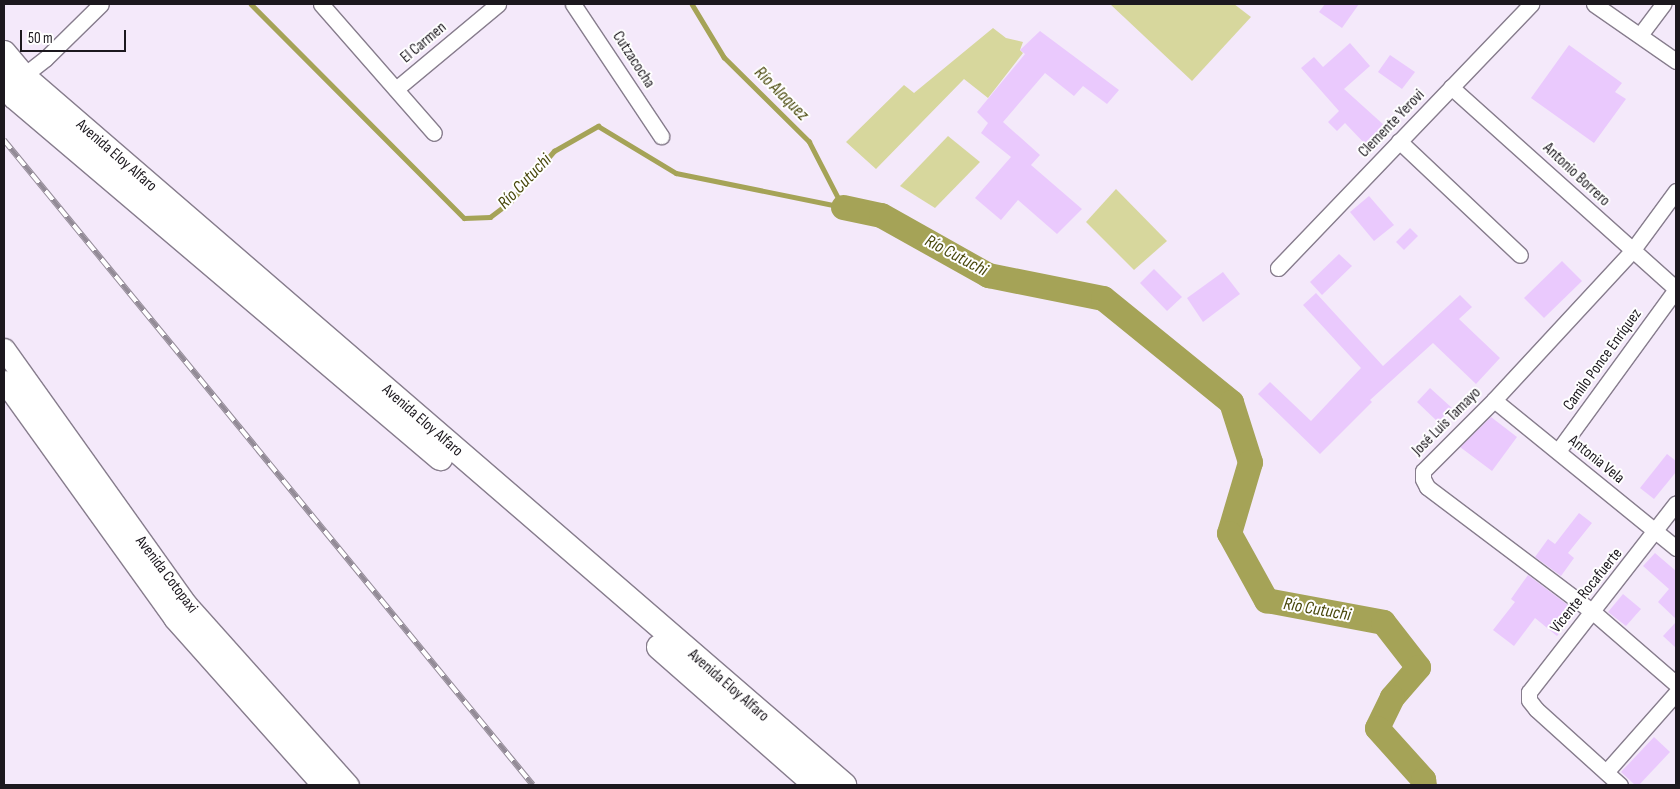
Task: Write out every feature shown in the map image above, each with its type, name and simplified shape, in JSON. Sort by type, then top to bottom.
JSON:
[{"type":"main road","name":"Avenida Eloy Alfaro","points":[[4,53],[13,79],[15,97],[449,465],[816,785]]},
{"type":"main road","name":"Avenida Eloy Alfaro","points":[[13,79],[844,785]]},
{"type":"main road","name":"Avenida Cotopaxi","points":[[4,349],[186,604],[348,785]]},
{"type":"main road","name":"Avenida Cotopaxi","points":[[4,381],[174,618],[323,785]]},
{"type":"street","points":[[13,79],[101,4]]},
{"type":"street","name":"El Carmen","points":[[396,89],[498,4]]},
{"type":"street","name":"Cutzacocha","points":[[573,4],[661,136]]},
{"type":"street","name":"Clemente Yerovi","points":[[1278,268],[1531,4]]},
{"type":"street","points":[[1594,4],[1676,61]]},
{"type":"street","points":[[1640,35],[1663,4]]},
{"type":"street","points":[[328,6],[434,133]]},
{"type":"street","name":"Antonio Borrero","points":[[1450,87],[1564,186],[1632,251],[1676,289]]},
{"type":"street","points":[[1399,141],[1520,255]]},
{"type":"street","name":"José Luis Tamayo","points":[[1674,198],[1632,251],[1494,400],[1423,471],[1423,479],[1427,487],[1593,612],[1676,684]]},
{"type":"street","name":"Camilo Ponce Enríquez","points":[[1558,451],[1676,289]]},
{"type":"street","name":"Antonia Vela","points":[[1494,400],[1676,548]]},
{"type":"street","name":"Vicente Rocafuerte","points":[[1606,772],[1530,700],[1528,692],[1657,531],[1676,503]]},
{"type":"street","points":[[1620,785],[1606,772],[1676,693]]},
{"type":"green space","points":[[1110,4],[1234,4],[1251,17],[1192,81]]},
{"type":"green space","points":[[993,28],[1006,38],[1023,42],[1020,50],[1023,53],[988,98],[964,79],[876,169],[846,142],[904,85],[914,93]]},
{"type":"green space","points":[[948,136],[980,162],[935,208],[900,186]]},
{"type":"green space","points":[[1116,189],[1167,241],[1134,270],[1086,222]]},
{"type":"building","points":[[1325,4],[1359,4],[1342,28],[1319,12]]},
{"type":"building","points":[[1040,31],[1119,90],[1107,104],[1083,86],[1074,96],[1045,73],[1003,122],[1040,155],[1031,165],[1082,209],[1057,234],[1018,200],[1001,220],[975,198],[1011,157],[981,133],[988,123],[977,112],[1025,54],[1020,50]]},
{"type":"building","points":[[1350,43],[1370,66],[1344,89],[1385,126],[1379,131],[1382,134],[1366,145],[1345,123],[1337,131],[1328,122],[1339,111],[1301,68],[1314,57],[1323,67]]},
{"type":"building","points":[[1569,45],[1622,83],[1615,92],[1626,99],[1594,143],[1531,98]]},
{"type":"building","points":[[1390,55],[1415,72],[1402,89],[1378,72]]},
{"type":"building","points":[[1369,196],[1394,225],[1374,241],[1350,212]]},
{"type":"building","points":[[1410,228],[1418,236],[1404,250],[1396,242]]},
{"type":"building","points":[[1339,254],[1352,266],[1322,295],[1310,282]]},
{"type":"building","points":[[1562,261],[1582,281],[1544,318],[1524,298]]},
{"type":"building","points":[[1154,269],[1182,297],[1167,311],[1140,283]]},
{"type":"building","points":[[1223,272],[1240,294],[1203,322],[1187,298]]},
{"type":"building","points":[[1316,293],[1383,366],[1460,295],[1472,307],[1459,319],[1500,358],[1476,384],[1433,343],[1370,400],[1372,402],[1320,454],[1258,394],[1270,382],[1311,421],[1361,368],[1303,305]]},
{"type":"building","points":[[1430,388],[1452,408],[1438,422],[1417,402]]},
{"type":"building","points":[[1491,417],[1517,437],[1492,471],[1460,447]]},
{"type":"building","points":[[1667,454],[1676,461],[1676,472],[1654,499],[1640,488]]},
{"type":"building","points":[[1579,513],[1592,523],[1568,553],[1574,558],[1561,576],[1535,557],[1548,539],[1555,544]]},
{"type":"building","points":[[1655,553],[1676,571],[1676,619],[1658,602],[1669,589],[1643,566]]},
{"type":"building","points":[[1528,575],[1577,612],[1557,636],[1535,618],[1514,646],[1493,630],[1515,602],[1511,599]]},
{"type":"building","points":[[1623,594],[1641,609],[1626,626],[1608,612]]},
{"type":"building","points":[[1676,622],[1676,648],[1663,636]]},
{"type":"building","points":[[1654,737],[1670,752],[1639,785],[1635,785],[1621,772]]},
{"type":"waterway","name":"Río Cutuchi","points":[[251,4],[464,218],[490,217],[511,201],[554,151],[598,126],[676,173],[843,207]]},
{"type":"waterway","name":"Río Alaquez","points":[[692,4],[724,57],[809,141],[843,207]]},
{"type":"waterway","name":"Río Cutuchi","points":[[843,207],[881,215],[988,275],[1103,298],[1231,402],[1250,462],[1229,533],[1266,600],[1383,622],[1418,667],[1392,697],[1377,728],[1423,779],[1424,785]]},
{"type":"railway","points":[[4,140],[533,785]]}]
